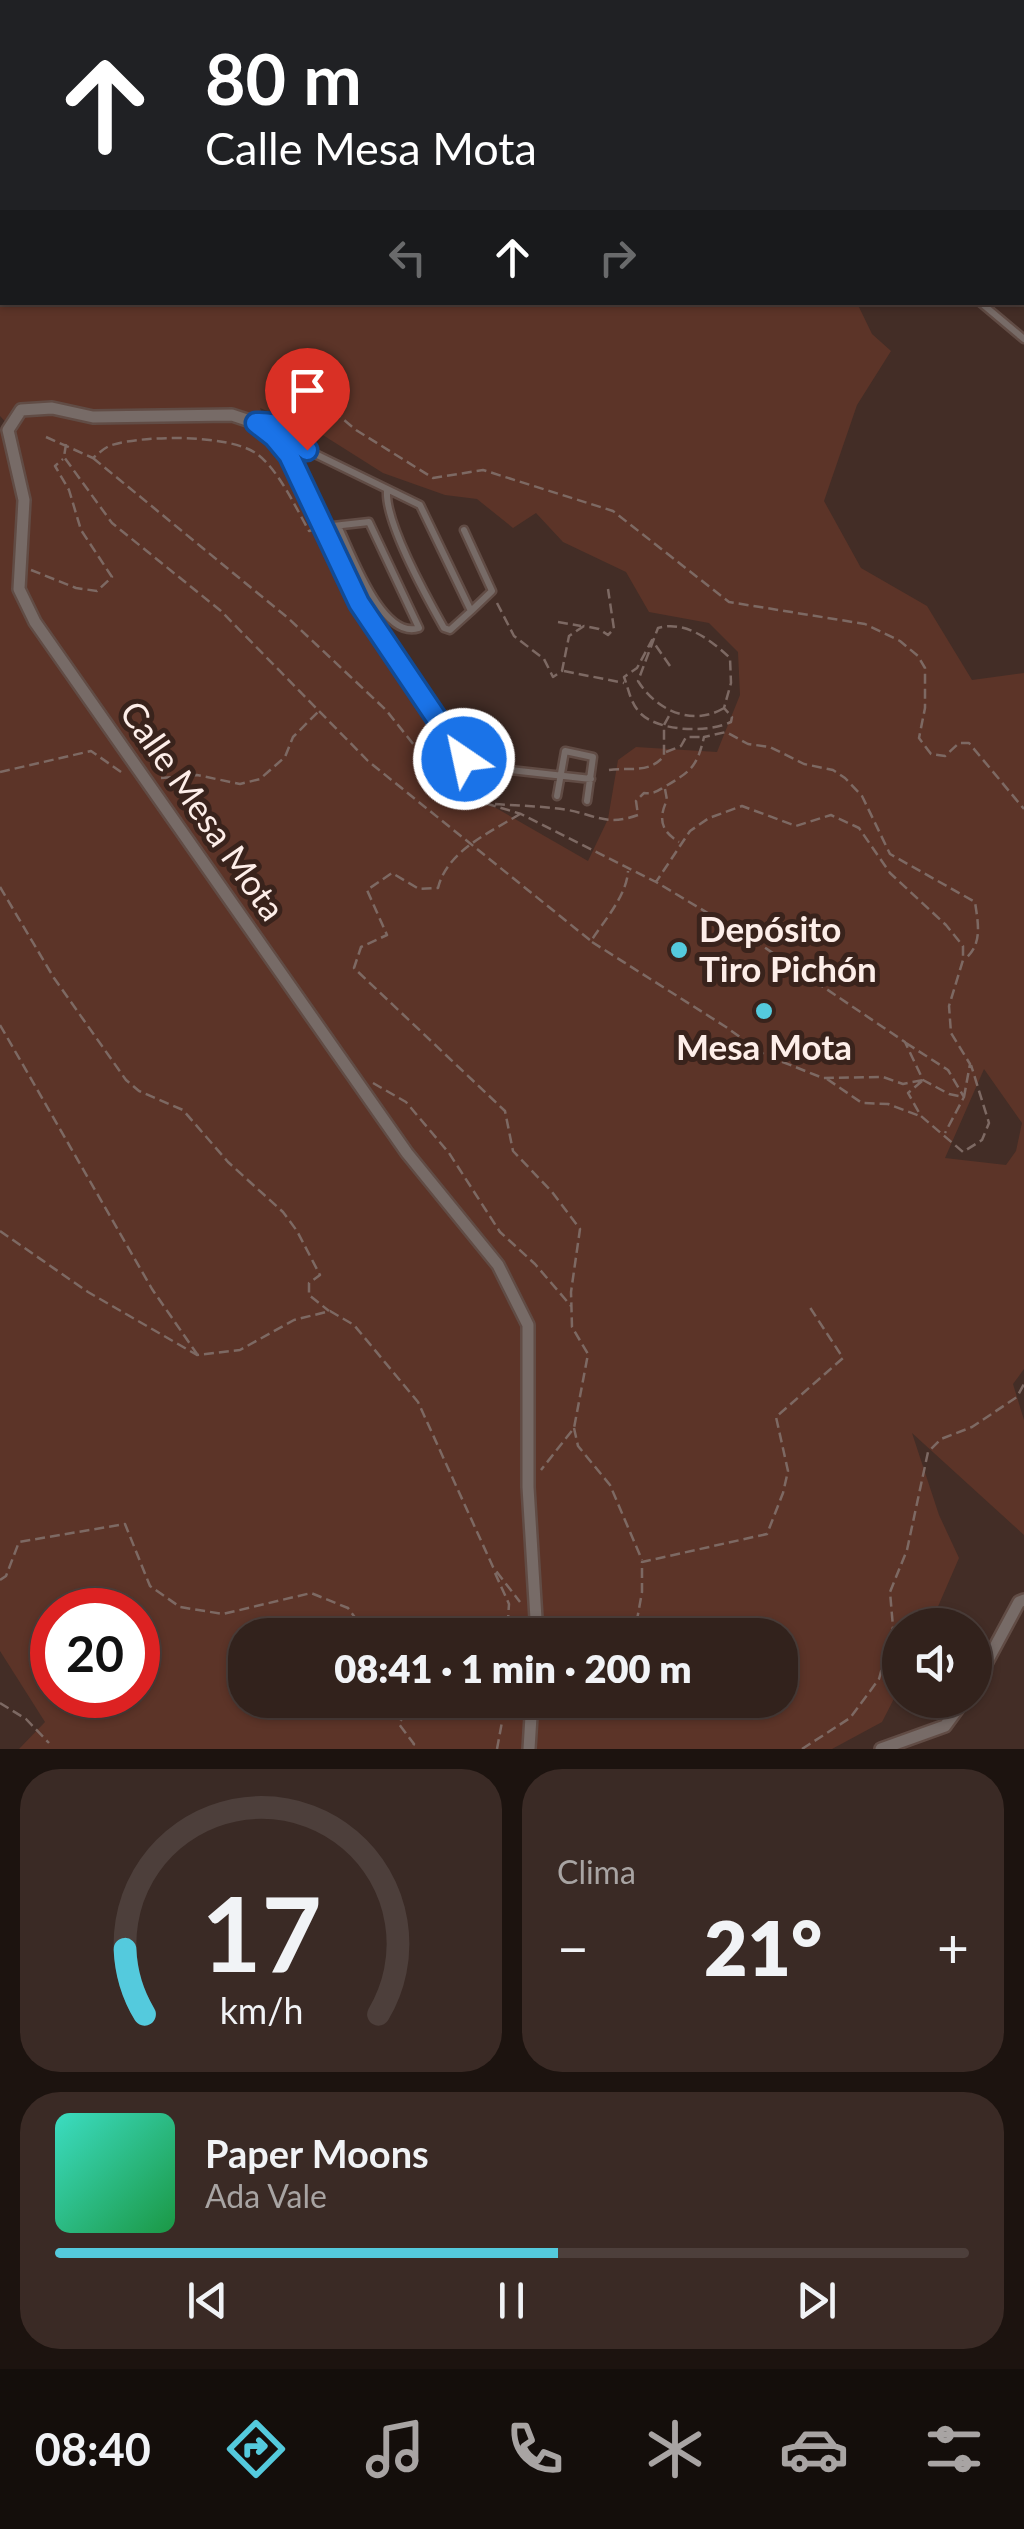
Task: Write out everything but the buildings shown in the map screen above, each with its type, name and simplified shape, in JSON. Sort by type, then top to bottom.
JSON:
[{"type":"street","name":"Calle Mesa Mota","points":[[256,423],[232,415],[93,417],[52,408],[21,410],[8,430],[24,500],[19,589],[34,622],[407,1153],[498,1265],[528,1325],[528,1487],[536,1618]]},
{"type":"street","points":[[256,423],[289,455],[359,603]]},
{"type":"street","points":[[992,1652],[1019,1602],[1024,1600]]},
{"type":"street","points":[[529,1749],[531,1718]]},
{"type":"street","points":[[881,1749],[945,1726],[951,1718]]},
{"type":"lane","points":[[984,305],[1024,338]]},
{"type":"lane","points":[[256,423],[276,422],[307,450],[420,505],[471,611]]},
{"type":"lane","points":[[387,490],[386,506],[444,628],[450,630],[492,591],[464,530]]},
{"type":"lane","points":[[323,527],[369,522],[419,628],[412,631],[398,626],[383,615],[338,526]]},
{"type":"lane","points":[[359,603],[464,759],[475,766],[590,779]]},
{"type":"lane","points":[[558,796],[565,751],[594,757],[587,801]]},
{"type":"path","points":[[276,422],[326,405],[356,430],[433,478],[484,470],[613,511],[729,602],[865,624],[882,632],[918,656],[924,668],[925,708],[919,738],[932,754],[945,756],[959,742],[970,742],[1024,809]]},
{"type":"path","points":[[46,437],[93,458],[288,618],[386,710],[430,764],[488,804],[521,814],[656,882],[761,945],[948,1070],[964,1097]]},
{"type":"path","points":[[93,458],[110,445],[152,440],[216,441],[242,447],[258,454],[287,491],[309,531],[323,527]]},
{"type":"path","points":[[21,567],[76,588],[98,591],[112,577],[81,530],[70,490],[55,466],[64,458],[66,444]]},
{"type":"path","points":[[64,458],[112,523],[221,611],[368,760],[590,941],[726,1027],[764,1056],[825,1078],[862,1102],[888,1104],[921,1116]]},
{"type":"path","points":[[558,622],[608,635],[614,629],[608,589]]},
{"type":"path","points":[[492,591],[514,636],[544,660],[552,677],[562,671],[627,684]]},
{"type":"path","points":[[562,671],[569,636],[584,626]]},
{"type":"path","points":[[680,626],[711,640],[732,664],[732,683],[724,708],[732,717],[725,725],[702,729],[664,724],[645,718],[636,710],[624,677],[637,668],[658,628],[680,626]]},
{"type":"path","points":[[652,640],[670,666]]},
{"type":"path","points":[[652,640],[638,681],[647,695],[671,712],[701,716],[724,708]]},
{"type":"path","points":[[0,772],[91,751],[127,776],[146,779],[197,775],[240,784],[260,780],[285,756],[293,737],[318,712]]},
{"type":"path","points":[[609,770],[656,765],[664,752],[664,724],[671,712]]},
{"type":"path","points":[[725,725],[726,732]]},
{"type":"path","points":[[664,752],[681,746],[686,727]]},
{"type":"path","points":[[686,737],[726,732],[748,744],[770,747],[845,778],[862,796],[890,854],[975,902],[980,932],[972,954],[964,960]]},
{"type":"path","points":[[488,804],[569,810],[604,821],[621,821],[638,815],[636,801],[644,793],[655,794],[688,774],[700,755],[704,737]]},
{"type":"path","points":[[664,786],[667,800],[661,813],[662,825],[680,843]]},
{"type":"path","points":[[656,882],[690,831],[709,818],[742,806],[796,826],[831,815],[859,828],[890,873],[963,946],[964,960],[950,1006],[951,1034],[970,1064],[989,1123],[982,1140],[964,1152],[921,1116],[908,1093],[923,1080]]},
{"type":"path","points":[[521,814],[471,844],[442,870],[438,888],[419,890],[392,874],[367,890],[387,935],[361,947],[354,968],[505,1110],[513,1150],[580,1229],[572,1327],[588,1354],[574,1428],[578,1446],[610,1485],[642,1562],[637,1618]]},
{"type":"path","points":[[590,941],[617,901],[628,879],[628,869]]},
{"type":"path","points":[[0,888],[54,978],[126,1080],[139,1092],[183,1110],[228,1162],[290,1222],[320,1274],[308,1283],[308,1295],[354,1326],[418,1402],[509,1604],[508,1618]]},
{"type":"path","points":[[0,1025],[152,1289],[198,1355]]},
{"type":"path","points":[[904,1042],[923,1080],[964,1097]]},
{"type":"path","points":[[943,1135],[964,1097],[970,1064]]},
{"type":"path","points":[[825,1078],[883,1077],[903,1084],[923,1080]]},
{"type":"path","points":[[358,1083],[376,1083],[406,1102],[449,1153],[500,1232],[572,1308]]},
{"type":"path","points":[[0,1231],[88,1292],[198,1355],[240,1350],[294,1320],[330,1312]]},
{"type":"path","points":[[642,1562],[767,1534],[788,1472],[776,1417],[843,1358],[809,1306]]},
{"type":"path","points":[[802,1749],[850,1718],[879,1679],[893,1627],[890,1592],[907,1550],[928,1452],[941,1439],[972,1427],[1017,1396],[1024,1384]]},
{"type":"path","points":[[528,1487],[574,1428]]},
{"type":"path","points":[[0,1580],[6,1576],[19,1542],[125,1524],[150,1586],[180,1607],[223,1614],[311,1593],[348,1608],[355,1618]]},
{"type":"path","points":[[493,1567],[529,1618]]},
{"type":"path","points":[[0,1703],[26,1719],[49,1743]]},
{"type":"path","points":[[402,1718],[399,1724],[414,1744],[411,1749]]},
{"type":"path","points":[[498,1749],[503,1718]]},
{"type":"shaded area","points":[[0,305],[858,305],[872,334],[891,351],[857,405],[824,501],[861,568],[927,606],[972,680],[1024,673],[1024,1369],[1013,1384],[1024,1420],[1024,1535],[912,1433],[939,1515],[959,1558],[937,1608],[882,1608],[882,1722],[832,1749],[19,1749],[45,1722],[42,1718],[160,1718],[160,1588],[30,1588],[30,1698],[0,1651],[0,428],[10,443],[17,434],[0,416]],"holes":[[[260,408],[318,432],[383,473],[445,495],[477,499],[513,528],[536,513],[563,542],[626,572],[649,612],[709,623],[738,652],[740,695],[717,752],[636,747],[618,760],[608,819],[588,861],[482,800],[356,615],[282,463]],[[984,1069],[1022,1123],[1016,1151],[1006,1165],[945,1158]]]},
{"type":"place","name":"Depósito Tiro Pichón","points":[[679,950]]},
{"type":"place","name":"Mesa Mota","points":[[764,1011]]},
{"type":"route","points":[[307,450],[276,422],[256,423],[289,455],[359,603],[464,759]]}]
